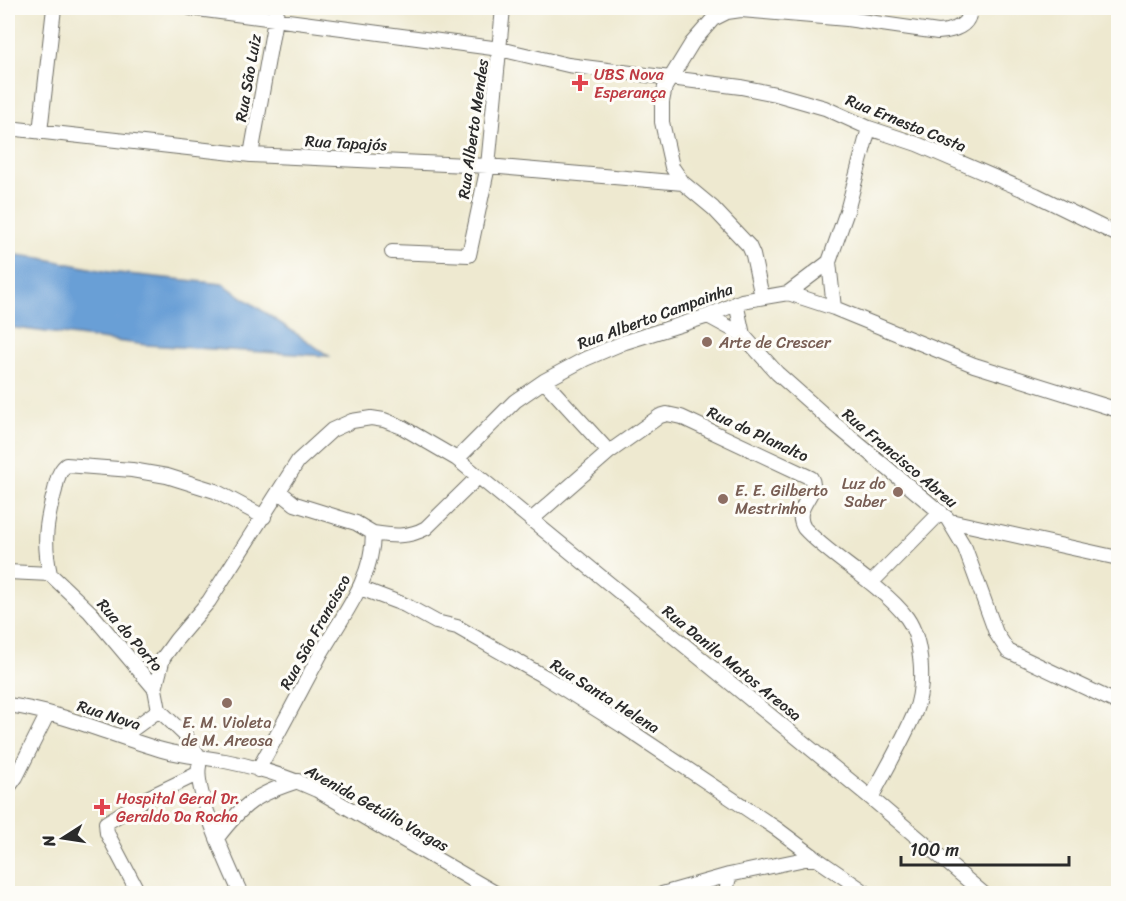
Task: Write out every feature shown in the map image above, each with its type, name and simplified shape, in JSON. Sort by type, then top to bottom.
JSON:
[{"type":"street","points":[[40,132],[54,8]]},
{"type":"street","name":"Rua Ernesto Costa","points":[[190,8],[276,13],[501,50],[568,64],[741,87],[776,94],[825,108],[869,128],[916,144],[983,172],[1119,235]]},
{"type":"street","name":"Rua Alberto Mendes","points":[[392,252],[469,255],[488,166],[501,50],[503,8]]},
{"type":"street","points":[[762,297],[749,246],[713,208],[683,183],[672,166],[662,122],[662,102],[665,87],[692,43],[713,19],[727,12],[753,9],[938,32],[949,31],[963,25],[968,20],[970,8]]},
{"type":"street","name":"Rua São Luiz","points":[[251,154],[276,13]]},
{"type":"street","name":"Rua Tapajós","points":[[8,128],[251,154],[488,166],[683,183]]},
{"type":"street","points":[[834,308],[829,262],[847,212],[869,128]]},
{"type":"street","points":[[788,293],[829,262]]},
{"type":"street","name":"Rua Alberto Campainha","points":[[457,459],[515,401],[544,381],[585,359],[625,342],[708,316],[736,303],[788,293],[834,308],[974,365],[1119,410]]},
{"type":"street","points":[[736,303],[743,335]]},
{"type":"street","name":"Rua Francisco Abreu","points":[[708,316],[743,335],[777,372],[831,421],[945,516],[965,548],[996,633],[1008,651],[1119,703]]},
{"type":"street","points":[[531,520],[609,452],[544,381]]},
{"type":"street","name":"Rua do Planalto","points":[[609,452],[666,414],[692,422],[811,478],[814,485],[800,512],[801,523],[809,533],[894,603],[913,629],[918,649],[922,677],[915,711],[871,798]]},
{"type":"street","points":[[155,689],[163,658],[209,602],[280,492],[297,461],[332,430],[352,421],[371,418],[384,420],[402,427],[457,459]]},
{"type":"street","name":"Rua Danilo Matos Areosa","points":[[457,459],[871,798],[984,894]]},
{"type":"street","points":[[8,572],[50,574],[45,540],[47,518],[59,473],[66,465],[132,470],[167,476],[215,491],[264,517]]},
{"type":"street","points":[[280,492],[295,504],[356,523],[373,533],[402,536],[426,528],[478,477]]},
{"type":"street","points":[[871,583],[945,516],[1119,558]]},
{"type":"street","name":"Rua São Francisco","points":[[258,770],[360,588],[372,554],[373,533]]},
{"type":"street","name":"Rua do Porto","points":[[50,574],[90,612],[155,689],[159,710]]},
{"type":"street","name":"Rua Santa Helena","points":[[360,588],[405,605],[436,622],[457,627],[545,677],[777,829],[817,859]]},
{"type":"street","name":"Rua Nova","points":[[8,705],[48,713],[161,750],[200,758]]},
{"type":"street","points":[[122,737],[159,710],[185,735],[200,758],[197,774],[218,838],[241,894]]},
{"type":"street","points":[[8,788],[16,777],[48,713]]},
{"type":"street","name":"Avenida Getúlio Vargas","points":[[200,758],[224,760],[317,790],[497,894]]},
{"type":"street","points":[[139,894],[107,833],[106,823],[143,800],[197,774]]},
{"type":"street","points":[[218,838],[247,804],[262,794],[297,782]]},
{"type":"street","points":[[662,894],[789,860],[817,859],[868,894]]},
{"type":"street","points":[[726,894],[729,875]]},
{"type":"water","points":[[8,254],[41,258],[109,272],[223,284],[329,356],[146,345],[8,327]]},
{"type":"place","name":"UBS Nova Esperança","points":[[580,83]]},
{"type":"place","name":"Arte de Crescer","points":[[707,342]]},
{"type":"place","name":"Luz do Saber","points":[[898,492]]},
{"type":"place","name":"E. E. Gilberto Mestrinho","points":[[723,499]]},
{"type":"place","name":"E. M. Violeta de M. Areosa","points":[[227,703]]},
{"type":"place","name":"Hospital Geral Dr. Geraldo Da Rocha","points":[[102,807]]}]
